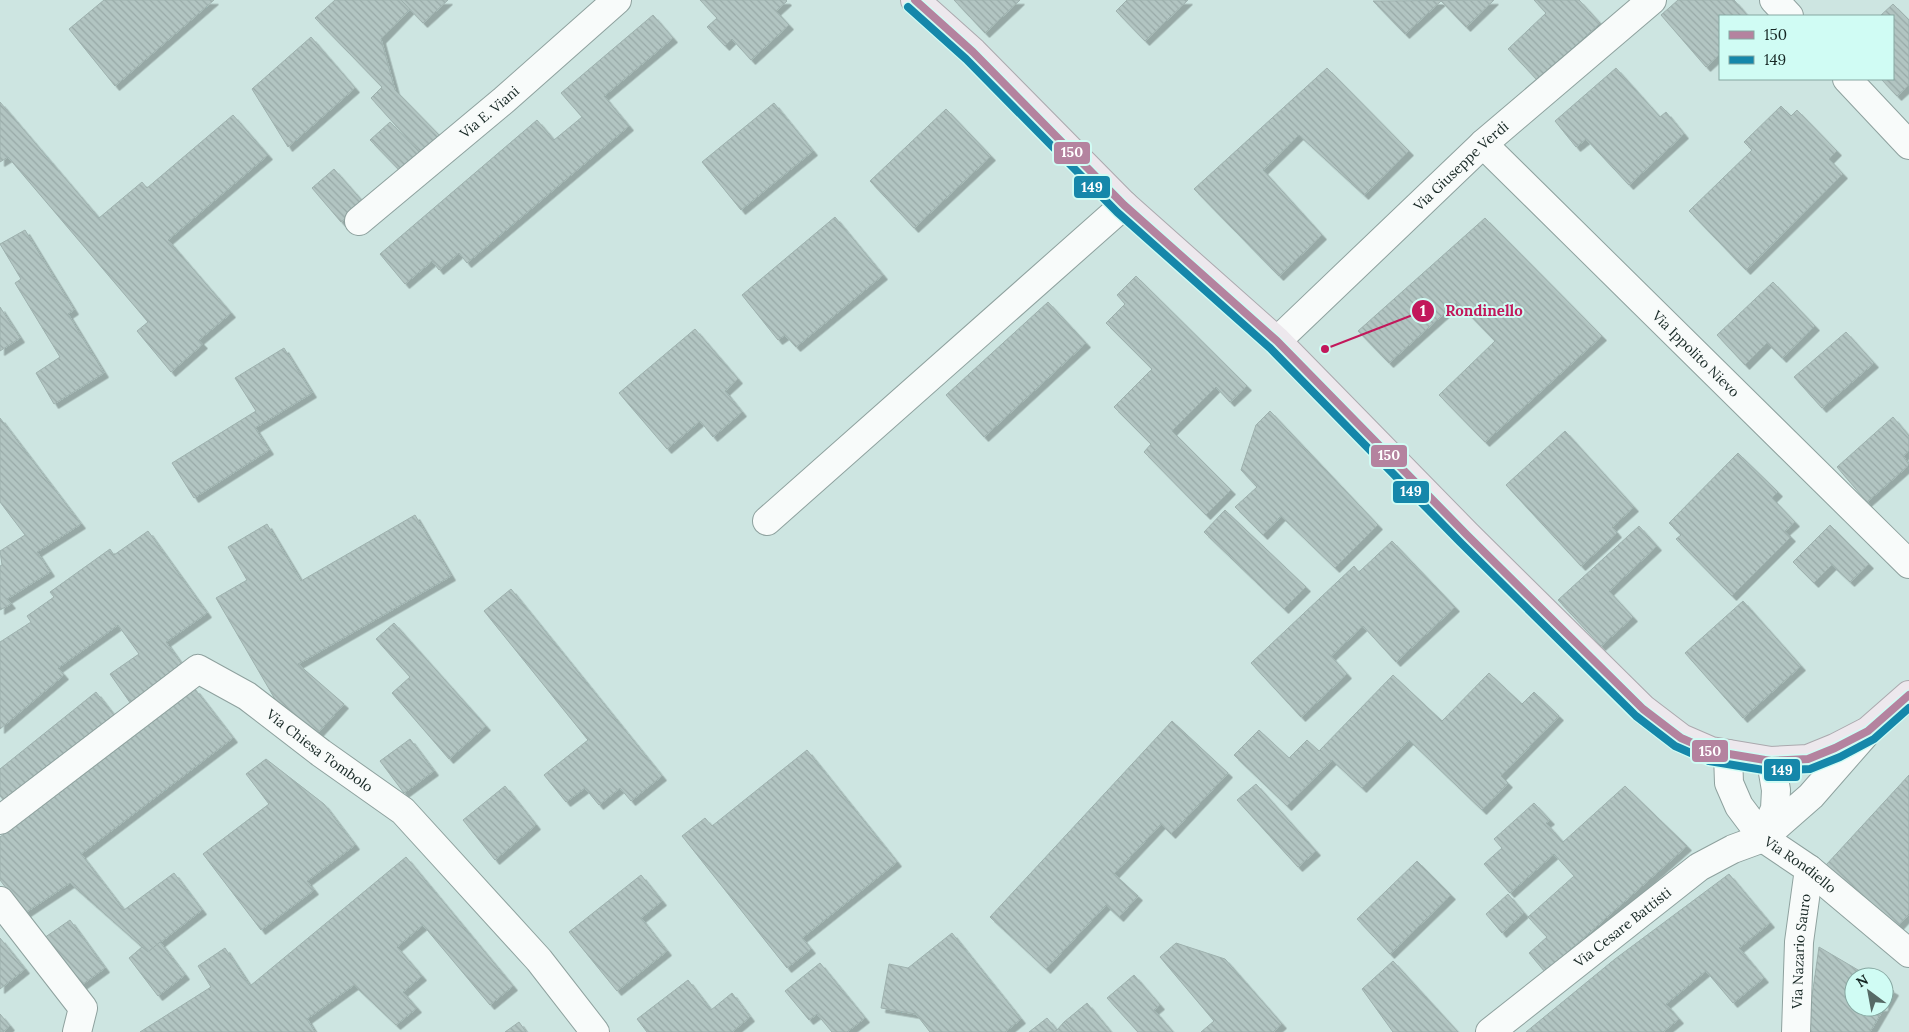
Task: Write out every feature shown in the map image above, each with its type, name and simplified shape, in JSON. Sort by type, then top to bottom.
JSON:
[{"type":"main road","points":[[915,0],[973,52],[1124,205],[1277,341],[1460,528],[1642,709],[1681,738],[1711,751],[1728,754],[1771,761],[1808,759],[1836,748],[1868,731],[1909,695]]},
{"type":"street","name":"Via E. Viani","points":[[359,221],[504,100],[617,0]]},
{"type":"street","name":"Via Giuseppe Verdi","points":[[1277,341],[1483,144],[1652,0]]},
{"type":"street","points":[[1774,0],[1788,15]]},
{"type":"street","points":[[1848,80],[1909,145]]},
{"type":"street","name":"Via Ippolito Nievo","points":[[1483,144],[1909,564]]},
{"type":"street","points":[[767,521],[1124,205]]},
{"type":"street","name":"Via Chiesa Tombolo","points":[[0,820],[198,668],[247,696],[321,753],[404,811],[539,960],[595,1032]]},
{"type":"street","name":"Via Cesare Battisti","points":[[1490,1032],[1699,866],[1733,849],[1763,838],[1811,796],[1868,731]]},
{"type":"street","name":"Via Rondiello","points":[[1728,754],[1729,783],[1739,806],[1763,838],[1809,869],[1909,953]]},
{"type":"street","points":[[1763,838],[1775,809],[1776,790],[1771,761]]},
{"type":"street","name":"Via Nazario Sauro","points":[[1796,1032],[1799,942],[1809,869]]},
{"type":"street","points":[[0,901],[83,1008],[77,1032]]},
{"type":"building","points":[[104,0],[214,0],[115,86],[69,29]]},
{"type":"building","points":[[335,0],[401,0],[410,9],[381,39],[395,90],[444,140],[425,158],[371,98],[382,87],[315,18]]},
{"type":"building","points":[[401,0],[448,0],[423,23]]},
{"type":"building","points":[[700,0],[786,0],[776,11],[789,25],[751,60],[732,39],[725,46],[707,27],[717,18]]},
{"type":"building","points":[[954,0],[1020,0],[985,33]]},
{"type":"building","points":[[1127,0],[1188,0],[1145,41],[1116,11]]},
{"type":"building","points":[[1494,0],[1466,27],[1441,1],[1405,34],[1373,1]]},
{"type":"building","points":[[1534,0],[1579,0],[1600,23],[1538,81],[1508,49],[1546,13]]},
{"type":"building","points":[[1678,0],[1734,0],[1747,15],[1719,15],[1719,55],[1706,67],[1661,15]]},
{"type":"building","points":[[1893,4],[1909,20],[1909,85],[1897,96],[1882,80],[1894,80],[1894,15],[1881,15]]},
{"type":"building","points":[[653,15],[673,38],[604,96],[629,126],[467,263],[459,253],[439,270],[432,261],[405,284],[380,254],[537,120],[554,140],[582,117],[561,93]]},
{"type":"building","points":[[311,37],[355,88],[288,147],[252,89]]},
{"type":"building","points":[[1327,68],[1409,151],[1364,195],[1299,135],[1263,170],[1322,235],[1279,276],[1194,189]]},
{"type":"building","points":[[1616,68],[1660,117],[1666,112],[1684,134],[1629,185],[1586,139],[1576,147],[1555,121]]},
{"type":"building","points":[[0,102],[99,218],[142,182],[147,188],[233,115],[268,155],[168,240],[231,313],[199,340],[203,344],[171,372],[137,331],[148,322],[8,157],[0,162]]},
{"type":"building","points":[[774,103],[813,151],[741,210],[702,162]]},
{"type":"building","points":[[1781,106],[1791,116],[1797,110],[1837,151],[1829,159],[1843,174],[1746,270],[1689,211],[1752,150],[1744,142]]},
{"type":"building","points":[[946,109],[991,156],[914,228],[870,181]]},
{"type":"building","points":[[390,122],[425,158],[406,177],[370,140]]},
{"type":"building","points":[[334,169],[364,203],[341,222],[312,188]]},
{"type":"building","points":[[835,217],[883,275],[796,347],[785,335],[778,340],[742,295]]},
{"type":"building","points":[[1485,218],[1602,336],[1485,442],[1439,395],[1495,341],[1457,302],[1389,363],[1358,331]]},
{"type":"building","points":[[25,230],[74,310],[68,314],[104,373],[54,404],[36,373],[60,357],[15,283],[21,279],[0,244]]},
{"type":"building","points":[[1136,276],[1247,386],[1230,402],[1216,387],[1172,431],[1231,490],[1206,515],[1144,452],[1151,444],[1114,407],[1152,369],[1106,323],[1125,304],[1117,295]]},
{"type":"building","points":[[1773,282],[1815,326],[1782,358],[1767,343],[1745,365],[1717,335]]},
{"type":"building","points":[[1048,302],[1086,343],[984,437],[946,395]]},
{"type":"building","points":[[0,307],[20,338],[0,351]]},
{"type":"building","points":[[695,329],[738,379],[725,391],[742,412],[713,437],[700,421],[667,449],[619,393]]},
{"type":"building","points":[[1846,332],[1874,363],[1822,408],[1794,377]]},
{"type":"building","points":[[284,348],[312,393],[255,428],[269,450],[194,498],[172,463],[256,411],[235,378]]},
{"type":"building","points":[[1270,411],[1378,525],[1335,568],[1281,516],[1263,535],[1235,507],[1257,487],[1241,470],[1256,425]]},
{"type":"building","points":[[1893,417],[1909,436],[1909,451],[1903,456],[1909,465],[1867,502],[1837,467]]},
{"type":"building","points":[[0,418],[81,524],[37,552],[50,572],[7,599],[11,604],[0,610],[0,566],[2,565],[0,551],[25,535],[0,502]]},
{"type":"building","points":[[1565,431],[1634,507],[1612,527],[1617,533],[1581,566],[1506,485]]},
{"type":"building","points":[[1738,453],[1778,492],[1772,498],[1795,522],[1785,531],[1791,537],[1732,596],[1676,539],[1681,535],[1669,523]]},
{"type":"building","points":[[1225,510],[1306,587],[1284,609],[1204,532]]},
{"type":"building","points":[[415,515],[451,576],[298,664],[344,704],[314,737],[279,706],[216,598],[247,580],[228,547],[267,524],[301,581]]},
{"type":"building","points":[[1830,525],[1869,564],[1850,582],[1832,565],[1814,583],[1793,562]]},
{"type":"building","points":[[1639,526],[1657,546],[1609,591],[1633,617],[1601,646],[1558,600]]},
{"type":"building","points":[[148,531],[207,613],[166,642],[183,666],[131,704],[110,674],[139,654],[118,625],[58,668],[64,675],[0,729],[0,642],[31,622],[27,616],[54,597],[50,592],[110,549],[114,555]]},
{"type":"building","points":[[1392,541],[1455,607],[1396,662],[1363,626],[1331,656],[1347,674],[1301,717],[1251,663],[1354,566],[1359,572]]},
{"type":"building","points":[[511,589],[662,776],[631,801],[620,788],[599,805],[585,788],[566,802],[544,775],[588,740],[484,611]]},
{"type":"building","points":[[1743,601],[1801,666],[1743,718],[1685,653]]},
{"type":"building","points":[[394,623],[486,726],[449,759],[392,693],[410,677],[376,639]]},
{"type":"building","points":[[1489,673],[1522,704],[1534,692],[1559,716],[1501,776],[1508,783],[1482,810],[1409,740],[1362,788],[1332,760],[1287,806],[1234,755],[1259,730],[1289,758],[1307,740],[1319,751],[1393,675],[1442,721]]},
{"type":"building","points":[[195,689],[233,738],[81,854],[124,910],[174,873],[202,910],[148,952],[70,883],[25,913],[0,880],[0,837]]},
{"type":"building","points":[[96,692],[114,715],[6,803],[0,796],[0,769]]},
{"type":"building","points":[[1172,721],[1228,773],[1171,834],[1161,824],[1114,874],[1138,896],[1119,917],[1106,905],[1046,969],[990,917]]},
{"type":"building","points":[[410,739],[434,771],[404,793],[380,761]]},
{"type":"building","points":[[807,750],[897,862],[802,938],[811,949],[787,968],[682,836],[705,818],[712,826]]},
{"type":"building","points":[[266,759],[324,804],[355,845],[307,881],[314,890],[261,930],[203,854],[269,804],[246,774]]},
{"type":"building","points":[[1909,775],[1909,914],[1896,928],[1826,865]]},
{"type":"building","points":[[1256,784],[1316,851],[1298,867],[1237,800]]},
{"type":"building","points":[[505,786],[536,825],[495,860],[463,820]]},
{"type":"building","points":[[1625,786],[1687,846],[1545,972],[1529,953],[1547,937],[1528,917],[1574,876],[1554,854],[1510,893],[1484,864],[1502,848],[1494,839],[1534,803],[1550,820],[1546,823],[1563,842]]},
{"type":"building","points":[[406,857],[513,986],[490,1005],[423,925],[397,947],[422,976],[403,992],[417,1008],[396,1025],[354,985],[307,1019],[315,1032],[140,1032],[211,987],[198,966],[225,948],[250,986]]},
{"type":"building","points":[[1417,861],[1451,895],[1390,954],[1357,919]]},
{"type":"building","points":[[1729,874],[1770,923],[1739,948],[1764,978],[1733,1003],[1706,971],[1666,1004],[1679,1019],[1663,1032],[1526,1032],[1615,959]]},
{"type":"building","points":[[641,875],[662,901],[641,918],[667,951],[617,991],[569,932]]},
{"type":"building","points":[[1508,894],[1524,913],[1502,933],[1486,914]]},
{"type":"building","points":[[70,920],[105,968],[79,987],[44,938]]},
{"type":"building","points":[[952,933],[1021,1019],[1005,1032],[930,1032],[916,1014],[881,1008],[889,964],[908,968]]},
{"type":"building","points":[[0,938],[25,969],[0,989]]},
{"type":"building","points":[[160,942],[185,975],[158,996],[129,958],[142,947],[148,952]]},
{"type":"building","points":[[1176,943],[1225,959],[1282,1024],[1273,1032],[1201,1032],[1214,1021],[1160,957]]},
{"type":"building","points":[[1819,947],[1853,967],[1844,967],[1844,1017],[1879,1017],[1870,1032],[1807,1032]]},
{"type":"building","points":[[1393,961],[1458,1032],[1393,1032],[1362,989]]},
{"type":"building","points":[[820,963],[865,1018],[847,1032],[832,1032],[817,1014],[809,1020],[785,991]]},
{"type":"building","points":[[1134,975],[1160,1005],[1154,1010],[1173,1032],[1138,1032],[1107,998]]},
{"type":"building","points":[[688,980],[711,1010],[732,993],[750,1017],[732,1032],[647,1032],[637,1019]]},
{"type":"building","points":[[1087,1003],[1111,1032],[1073,1032],[1064,1022]]},
{"type":"building","points":[[0,1014],[10,1026],[3,1032],[0,1032]]},
{"type":"building","points":[[1047,1018],[1057,1030],[1054,1032],[1029,1032]]},
{"type":"building","points":[[519,1022],[526,1032],[505,1032]]},
{"type":"building","points":[[1064,1022],[1073,1032],[1054,1032],[1057,1030]]},
{"type":"transit line","name":"150","points":[[915,0],[973,52],[1124,205],[1277,341],[1467,535],[1643,709],[1681,738],[1711,751],[1771,761],[1808,759],[1868,731],[1909,695]]},
{"type":"transit line","name":"149","points":[[908,7],[966,59],[1117,212],[1270,348],[1460,542],[1636,716],[1675,746],[1709,761],[1770,771],[1810,769],[1840,757],[1874,739],[1909,708]]},
{"type":"place","name":"Rondinello","points":[[1325,349]]}]
